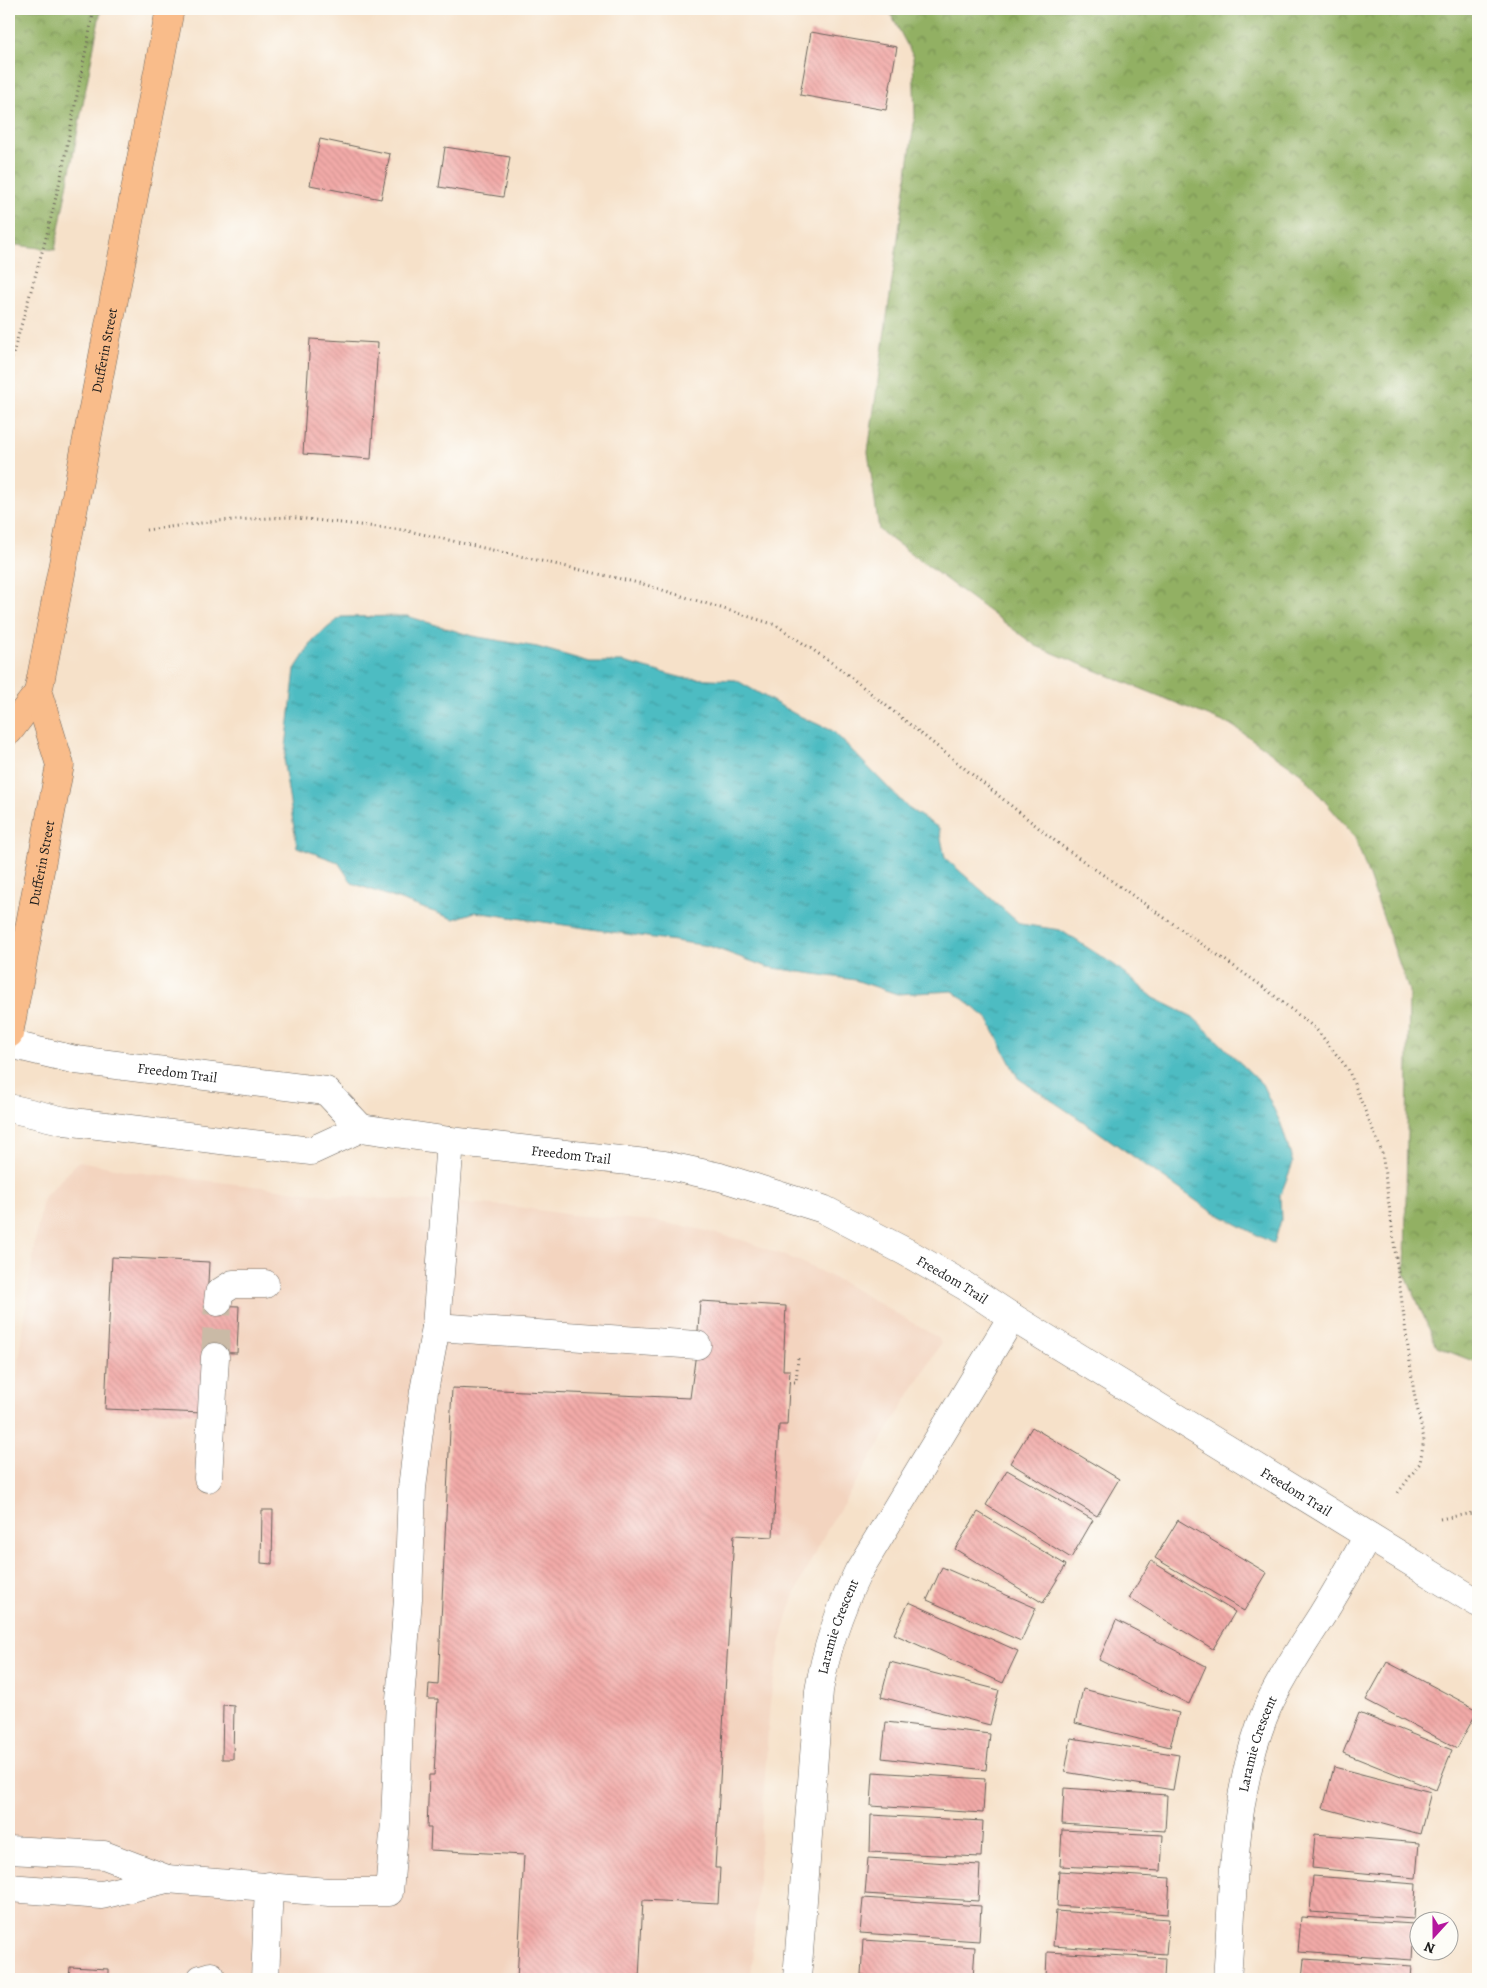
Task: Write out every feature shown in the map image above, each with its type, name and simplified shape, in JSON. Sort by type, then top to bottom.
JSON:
[{"type":"main road","name":"Dufferin Street","points":[[9,731],[38,693],[170,9]]},
{"type":"main road","name":"Dufferin Street","points":[[9,1034],[60,764],[38,693]]},
{"type":"street","name":"Freedom Trail","points":[[9,1044],[76,1060],[326,1091],[361,1128],[450,1141],[664,1165],[720,1177],[823,1208],[864,1228],[965,1286],[1012,1317],[1478,1603]]},
{"type":"street","points":[[9,1108],[65,1121],[311,1151],[361,1128]]},
{"type":"street","points":[[9,1888],[102,1895],[167,1880],[269,1886],[329,1892],[389,1892],[408,1599],[412,1488],[424,1391],[436,1326],[450,1141]]},
{"type":"street","points":[[218,1302],[219,1293],[233,1284],[265,1284]]},
{"type":"street","name":"Laramie Crescent","points":[[797,1979],[819,1691],[824,1659],[832,1632],[843,1602],[858,1572],[1012,1317]]},
{"type":"street","points":[[436,1326],[697,1345]]},
{"type":"street","points":[[208,1478],[215,1357]]},
{"type":"street","name":"Laramie Crescent","points":[[1228,1979],[1242,1800],[1253,1749],[1268,1707],[1290,1665],[1337,1591],[1368,1536]]},
{"type":"street","points":[[9,1850],[104,1855],[167,1880]]},
{"type":"street","points":[[265,1979],[269,1886]]},
{"type":"path","points":[[9,368],[48,229],[94,9]]},
{"type":"path","points":[[146,530],[218,521],[288,517],[404,530],[642,584],[776,624],[838,667],[1059,844],[1262,986],[1316,1029],[1348,1068],[1382,1152],[1414,1393],[1424,1439],[1420,1463],[1398,1493]]},
{"type":"path","points":[[789,1382],[796,1382],[798,1358]]},
{"type":"path","points":[[1440,1519],[1478,1512]]},
{"type":"shaded area","points":[[79,1161],[135,1172],[339,1196],[510,1206],[572,1215],[654,1221],[698,1229],[742,1240],[799,1261],[842,1282],[937,1337],[941,1343],[827,1530],[801,1580],[790,1608],[781,1641],[770,1701],[751,1979],[9,1979],[9,1437],[34,1248],[43,1198]]},
{"type":"green space","points":[[9,9],[101,9],[55,250],[9,244]]},
{"type":"green space","points":[[888,9],[1478,9],[1478,1363],[1437,1347],[1405,1273],[1409,991],[1355,837],[1302,774],[1233,726],[1036,646],[879,530],[868,452],[915,117],[913,56]]},
{"type":"water","points":[[407,616],[472,636],[537,647],[590,662],[623,662],[683,678],[736,680],[795,714],[833,731],[908,808],[939,828],[945,858],[1020,924],[1060,930],[1116,966],[1154,998],[1193,1017],[1262,1084],[1281,1124],[1293,1163],[1280,1196],[1281,1220],[1274,1244],[1205,1207],[1018,1078],[987,1018],[953,991],[897,994],[855,980],[767,967],[709,946],[475,912],[454,919],[352,883],[338,862],[297,847],[284,765],[295,669],[315,638],[341,617]]},
{"type":"building","points":[[811,32],[897,47],[886,110],[800,95]]},
{"type":"building","points":[[320,139],[390,154],[381,199],[310,185]]},
{"type":"building","points":[[445,147],[510,157],[503,197],[439,187]]},
{"type":"building","points":[[310,339],[378,343],[371,459],[303,454]]},
{"type":"building","points":[[112,1257],[209,1262],[207,1305],[239,1306],[237,1353],[206,1352],[203,1413],[105,1409]]},
{"type":"building","points":[[700,1301],[786,1306],[783,1370],[790,1370],[787,1425],[779,1425],[773,1537],[734,1535],[715,1868],[720,1868],[718,1904],[643,1900],[639,1979],[517,1979],[524,1855],[430,1850],[431,1828],[427,1828],[429,1775],[434,1775],[438,1699],[428,1699],[429,1684],[438,1685],[452,1388],[690,1398],[697,1345]]},
{"type":"building","points":[[1032,1427],[1119,1479],[1097,1516],[1010,1463]]},
{"type":"building","points":[[1007,1470],[1093,1520],[1071,1558],[986,1505]]},
{"type":"building","points":[[262,1510],[273,1510],[272,1564],[261,1563]]},
{"type":"building","points":[[978,1512],[1066,1565],[1043,1603],[955,1549]]},
{"type":"building","points":[[1178,1520],[1267,1573],[1244,1611],[1155,1558]]},
{"type":"building","points":[[1151,1561],[1235,1612],[1213,1649],[1129,1598]]},
{"type":"building","points":[[942,1567],[1036,1608],[1021,1641],[927,1600]]},
{"type":"building","points":[[909,1602],[1018,1651],[1003,1683],[894,1634]]},
{"type":"building","points":[[1116,1620],[1206,1666],[1189,1704],[1099,1660]]},
{"type":"building","points":[[890,1662],[999,1690],[990,1725],[881,1697]]},
{"type":"building","points":[[1387,1662],[1478,1710],[1457,1748],[1366,1700]]},
{"type":"building","points":[[1083,1689],[1179,1713],[1170,1747],[1075,1723]]},
{"type":"building","points":[[223,1705],[234,1706],[233,1759],[222,1759]]},
{"type":"building","points":[[1359,1713],[1452,1750],[1436,1790],[1343,1753]]},
{"type":"building","points":[[886,1722],[990,1734],[986,1770],[882,1758]]},
{"type":"building","points":[[1071,1738],[1179,1755],[1173,1790],[1065,1772]]},
{"type":"building","points":[[1334,1767],[1431,1792],[1420,1834],[1323,1808]]},
{"type":"building","points":[[873,1772],[985,1779],[983,1813],[871,1806]]},
{"type":"building","points":[[1064,1788],[1167,1795],[1165,1831],[1062,1824]]},
{"type":"building","points":[[871,1815],[983,1821],[981,1857],[870,1852]]},
{"type":"building","points":[[1062,1830],[1163,1835],[1161,1871],[1060,1866]]},
{"type":"building","points":[[1315,1834],[1419,1843],[1416,1878],[1312,1868]]},
{"type":"building","points":[[868,1858],[980,1865],[978,1901],[865,1894]]},
{"type":"building","points":[[1059,1871],[1170,1878],[1168,1914],[1057,1906]]},
{"type":"building","points":[[1313,1876],[1416,1884],[1415,1910],[1410,1910],[1410,1919],[1310,1912]]},
{"type":"building","points":[[863,1898],[981,1906],[979,1941],[860,1933]]},
{"type":"building","points":[[1056,1911],[1169,1919],[1166,1954],[1053,1946]]},
{"type":"building","points":[[1301,1917],[1410,1924],[1410,1960],[1298,1952]]},
{"type":"building","points":[[863,1940],[975,1947],[973,1979],[924,1979],[861,1975]]},
{"type":"building","points":[[1047,1952],[1165,1958],[1164,1979],[1046,1979]]},
{"type":"building","points":[[1304,1959],[1412,1966],[1411,1979],[1302,1979]]},
{"type":"building","points":[[70,1967],[108,1969],[108,1979],[69,1979]]},
{"type":"tunnel","points":[[215,1357],[218,1302]]}]
